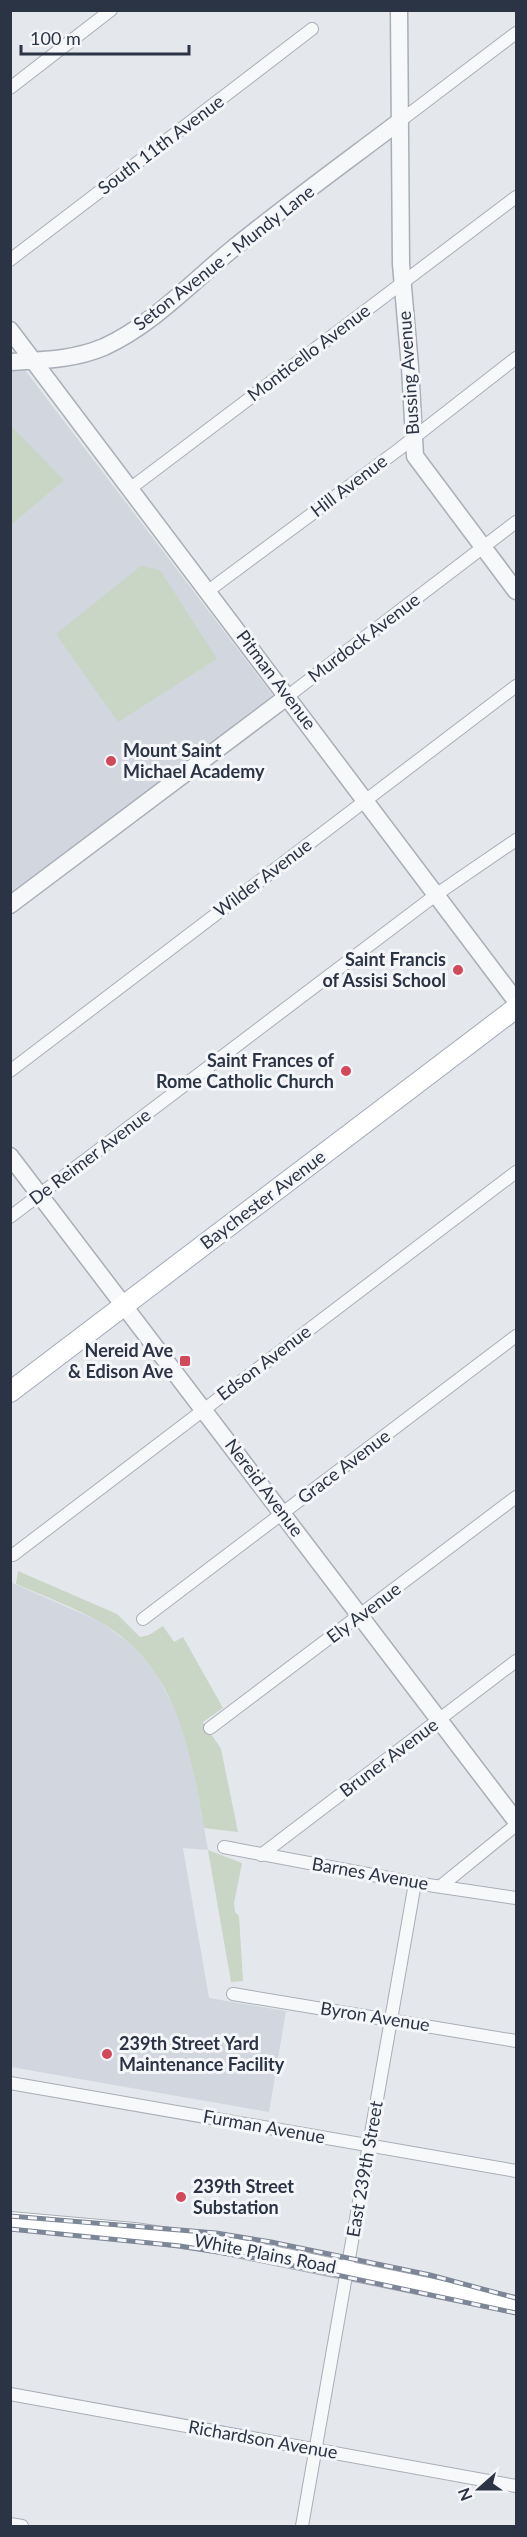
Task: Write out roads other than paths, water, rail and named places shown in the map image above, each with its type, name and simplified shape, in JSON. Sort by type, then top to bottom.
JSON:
[{"type":"main road","name":"Baychester Avenue","points":[[10,1392],[516,1008]]},
{"type":"main road","name":"White Plains Road","points":[[10,2221],[197,2240],[516,2306]]},
{"type":"street","points":[[10,88],[111,10]]},
{"type":"street","name":"Bussing Avenue","points":[[399,10],[402,283],[414,456],[516,591]]},
{"type":"street","name":"South 11th Avenue","points":[[10,260],[312,29]]},
{"type":"street","points":[[400,121],[516,33]]},
{"type":"street","name":"Seton Avenue - Mundy Lane","points":[[10,362],[72,358],[104,347],[126,334],[164,307],[231,250],[400,121]]},
{"type":"street","name":"Monticello Avenue","points":[[131,488],[516,197]]},
{"type":"street","name":"Pitman Avenue","points":[[10,330],[367,800],[516,1001]]},
{"type":"street","name":"Hill Avenue","points":[[208,591],[414,438],[516,358]]},
{"type":"street","name":"Murdock Avenue","points":[[10,905],[516,522]]},
{"type":"street","name":"Wilder Avenue","points":[[10,1071],[516,686]]},
{"type":"street","name":"De Reimer Avenue","points":[[10,1217],[437,894],[516,840]]},
{"type":"street","name":"Nereid Avenue","points":[[10,1156],[516,1821]]},
{"type":"street","name":"Edson Avenue","points":[[12,1555],[516,1172]]},
{"type":"street","name":"Grace Avenue","points":[[143,1619],[516,1336]]},
{"type":"street","name":"Ely Avenue","points":[[210,1728],[516,1497]]},
{"type":"street","name":"Bruner Avenue","points":[[261,1855],[516,1661]]},
{"type":"street","points":[[441,1886],[516,1826]]},
{"type":"street","name":"Barnes Avenue","points":[[224,1847],[415,1883],[516,1898]]},
{"type":"street","name":"East 239th Street","points":[[302,2526],[415,1883]]},
{"type":"street","name":"Byron Avenue","points":[[232,1994],[516,2041]]},
{"type":"street","name":"Furman Avenue","points":[[10,2083],[516,2171]]},
{"type":"street","name":"Richardson Avenue","points":[[10,2394],[516,2486]]},
{"type":"street","points":[[10,2524],[22,2526]]},
{"type":"railway","points":[[10,2216],[216,2233],[430,2275],[516,2298]]},
{"type":"railway","points":[[10,2229],[180,2246],[261,2259],[516,2313]]},
{"type":"place","name":"Mount Saint Michael Academy","points":[[111,761]]},
{"type":"place","name":"Saint Francis of Assisi School","points":[[458,970]]},
{"type":"place","name":"Saint Frances of Rome Catholic Church","points":[[346,1071]]},
{"type":"place","name":"Nereid Ave & Edison Ave","points":[[185,1361]]},
{"type":"place","name":"239th Street Yard Maintenance Facility","points":[[107,2054]]},
{"type":"place","name":"239th Street Substation","points":[[181,2197]]}]
